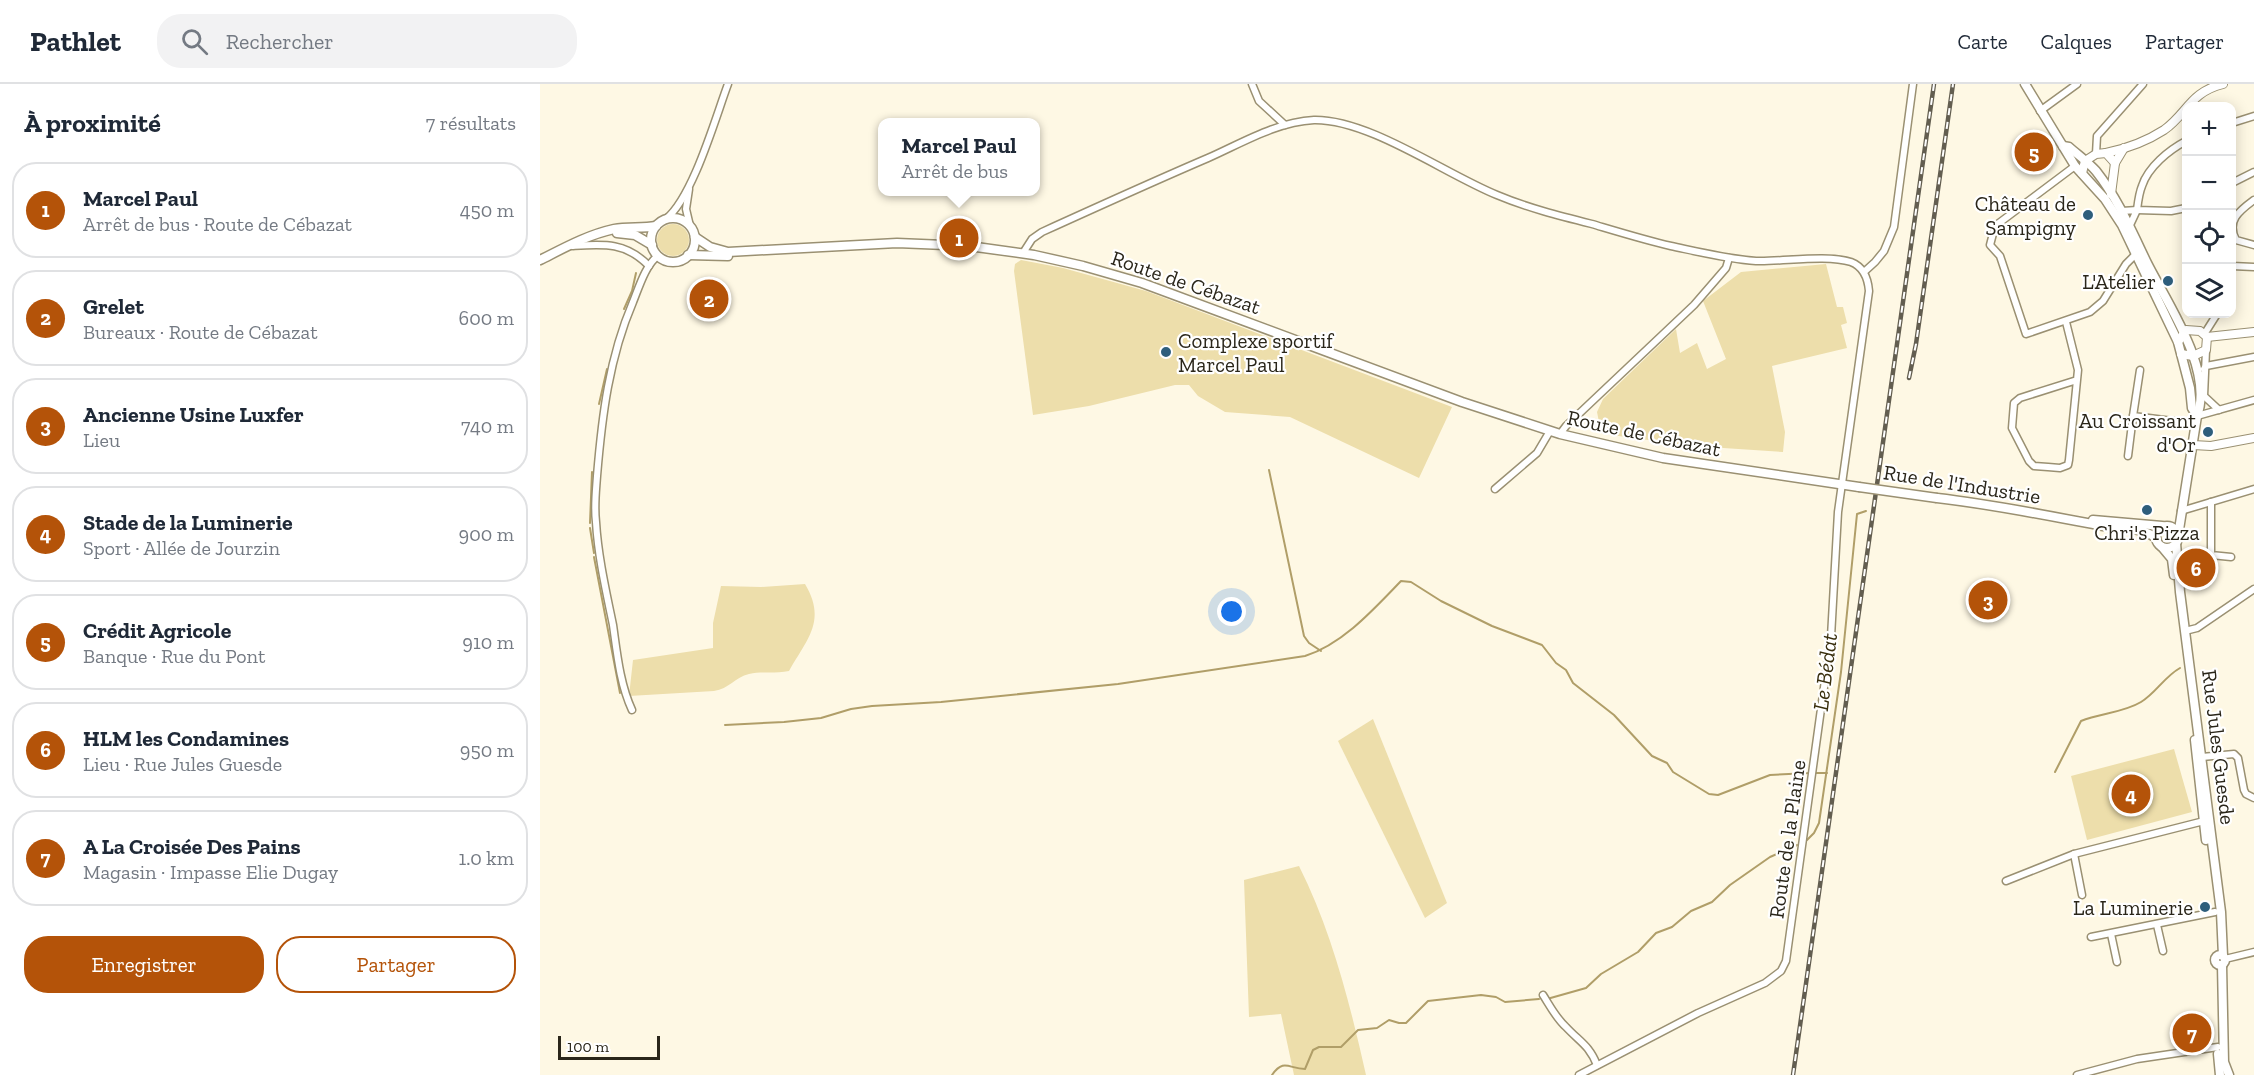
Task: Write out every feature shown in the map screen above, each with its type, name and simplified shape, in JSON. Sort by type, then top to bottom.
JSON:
[{"type":"main road","points":[[2025,84],[2074,165],[2122,211],[2130,225],[2139,252]]},
{"type":"main road","points":[[2063,146],[2069,147],[2085,161],[2104,183],[2139,252],[2178,342],[2192,408],[2197,420]]},
{"type":"main road","points":[[540,260],[566,246],[599,234],[623,228],[656,226],[666,219],[679,219],[690,226],[695,237],[692,250],[688,255],[673,261],[658,256],[651,238],[656,226]]},
{"type":"main road","points":[[599,234],[629,234],[642,238],[652,245]]},
{"type":"main road","name":"Route de Cébazat","points":[[695,237],[710,247],[728,252],[897,243],[969,246],[1023,253],[1083,266],[1142,283],[1462,402],[1560,435],[1663,458],[1842,484]]},
{"type":"main road","name":"Route de Cébazat","points":[[688,255],[729,256],[750,252]]},
{"type":"main road","name":"Rue Jules Guesde","points":[[2139,252],[2184,331],[2198,376],[2200,407],[2177,540],[2185,631],[2221,912],[2224,1062],[2229,1075]]},
{"type":"main road","name":"Rue de l'Industrie","points":[[1842,484],[2077,520],[2099,526],[2143,530],[2156,538]]},
{"type":"main road","points":[[2164,526],[2176,530],[2177,540],[2170,547],[2162,547],[2156,538],[2157,531],[2181,511]]},
{"type":"main road","name":"Rue de l'Industrie","points":[[2077,520],[2164,526]]},
{"type":"main road","name":"Rue Jules Guesde","points":[[2162,547],[2173,562],[2221,960],[2218,1047],[2220,1075]]},
{"type":"street","points":[[666,219],[677,208],[690,186],[728,84]]},
{"type":"street","points":[[1252,84],[1259,101],[1285,125]]},
{"type":"street","points":[[1023,253],[1026,245],[1042,232],[1184,167],[1285,125],[1317,120],[1353,126],[1374,134],[1513,202],[1653,242],[1729,258],[1757,261],[1852,263],[1864,272],[1884,251],[1894,227],[1913,84]]},
{"type":"street","points":[[2040,111],[2077,84]]},
{"type":"street","points":[[2096,154],[2097,136],[2143,84]]},
{"type":"street","points":[[2082,173],[2085,161],[2096,154],[2124,148],[2163,131],[2200,93],[2219,84]]},
{"type":"street","points":[[2236,122],[2254,116]]},
{"type":"street","points":[[2130,225],[2137,210],[2141,187],[2146,176],[2154,166],[2182,145]]},
{"type":"street","points":[[2113,202],[2115,164],[2124,148]]},
{"type":"street","points":[[2106,153],[2115,164]]},
{"type":"street","points":[[2074,165],[1995,226],[1990,245],[2000,256],[2026,334],[2090,312],[2103,301],[2121,272],[2139,252]]},
{"type":"street","points":[[2236,181],[2253,174]]},
{"type":"street","points":[[2092,184],[2104,183],[2113,178]]},
{"type":"street","points":[[690,186],[686,209],[690,226]]},
{"type":"street","points":[[2254,201],[2239,212],[2232,226],[2236,240],[2254,245]]},
{"type":"street","points":[[2122,211],[2182,209]]},
{"type":"street","points":[[566,246],[618,246],[633,251],[649,266]]},
{"type":"street","points":[[632,710],[626,697],[599,552],[595,506],[602,410],[611,363],[628,313],[649,266],[658,256]]},
{"type":"street","points":[[1560,435],[1566,426],[1694,305],[1725,268],[1729,258]]},
{"type":"street","points":[[2236,266],[2254,267]]},
{"type":"street","name":"Route de la Plaine","points":[[1579,1075],[1698,1013],[1765,983],[1781,971],[1786,961],[1831,637],[1842,484],[1869,291],[1868,279],[1864,272]]},
{"type":"street","points":[[2215,318],[2206,335],[2204,396],[2219,410]]},
{"type":"street","points":[[2066,322],[2076,358],[2077,380],[2068,465],[2060,468],[2034,465],[2029,461],[2012,428],[2014,403],[2020,398],[2077,380]]},
{"type":"street","points":[[2178,342],[2184,331],[2193,329],[2206,335],[2254,332]]},
{"type":"street","points":[[2181,354],[2193,356],[2206,350]]},
{"type":"street","points":[[2198,376],[2206,366],[2254,357]]},
{"type":"street","points":[[2128,456],[2140,370]]},
{"type":"street","points":[[2133,416],[2197,420],[2219,410],[2254,400]]},
{"type":"street","points":[[1495,489],[1537,453],[1550,431]]},
{"type":"street","points":[[2193,445],[2211,446],[2254,438]]},
{"type":"street","points":[[2181,511],[2254,489]]},
{"type":"street","points":[[2211,502],[2211,555],[2231,556]]},
{"type":"street","points":[[2185,631],[2197,628],[2254,590]]},
{"type":"street","points":[[2202,757],[2234,754],[2238,758],[2244,790],[2246,794],[2254,798]]},
{"type":"street","points":[[2006,881],[2074,854],[2204,821]]},
{"type":"street","points":[[2074,854],[2082,895]]},
{"type":"street","points":[[2091,937],[2215,912]]},
{"type":"street","points":[[2157,925],[2163,951]]},
{"type":"street","points":[[2111,934],[2117,962]]},
{"type":"street","points":[[2221,960],[2254,952]]},
{"type":"street","points":[[1543,994],[1553,1012],[1587,1045],[1598,1065]]},
{"type":"street","points":[[2077,1075],[2137,1059],[2218,1047]]},
{"type":"shaded area","points":[[673,224],[685,228],[689,240],[685,252],[673,256],[661,252],[657,240],[661,228]]},
{"type":"shaded area","name":"Complexe sportif Marcel Paul","points":[[1021,260],[1063,268],[1146,291],[1452,407],[1419,478],[1290,417],[1225,412],[1198,396],[1189,385],[1175,385],[1089,406],[1033,415],[1014,271],[1015,264]]},
{"type":"shaded area","points":[[1826,264],[1837,307],[1843,307],[1847,323],[1841,325],[1847,348],[1772,366],[1785,432],[1783,452],[1693,446],[1611,435],[1600,427],[1597,412],[1603,399],[1676,329],[1680,353],[1697,343],[1707,369],[1726,359],[1703,301],[1741,272]]},
{"type":"shaded area","points":[[805,584],[811,597],[814,619],[808,639],[789,671],[749,674],[714,691],[629,696],[633,660],[713,648],[713,623],[721,586],[761,587]]},
{"type":"shaded area","points":[[1373,719],[1447,903],[1425,918],[1338,741]]},
{"type":"shaded area","points":[[2174,749],[2192,812],[2087,840],[2071,776]]},
{"type":"shaded area","points":[[1299,866],[1330,942],[1366,1075],[1294,1075],[1281,1014],[1249,1017],[1244,880]]},
{"type":"waterway","points":[[624,309],[632,291],[636,273]]},
{"type":"waterway","points":[[599,404],[607,369]]},
{"type":"waterway","points":[[1269,470],[1304,636],[1309,643],[1321,651]]},
{"type":"waterway","points":[[590,523],[592,472]]},
{"type":"waterway","name":"Le Bédat","points":[[1807,840],[1819,823],[1841,672],[1857,514],[1866,511]]},
{"type":"waterway","points":[[590,528],[594,553]]},
{"type":"waterway","points":[[594,557],[620,693]]},
{"type":"waterway","points":[[725,725],[821,718],[851,709],[872,706],[941,702],[1118,684],[1305,656],[1345,634],[1369,614],[1401,581],[1411,582],[1441,601],[1492,626],[1542,645],[1556,663],[1566,670],[1573,683],[1614,715],[1652,756],[1667,763],[1673,772],[1709,794],[1718,795],[1770,775],[1810,773]]},
{"type":"waterway","points":[[2055,772],[2081,721],[2141,702],[2180,668]]},
{"type":"waterway","points":[[1816,773],[1827,773]]},
{"type":"waterway","name":"Le Bédat","points":[[1547,999],[1586,988],[1601,974],[1638,952],[1656,933],[1672,927],[1691,911],[1712,902],[1730,885],[1770,857],[1797,845]]},
{"type":"waterway","name":"Le Bédat","points":[[1272,1075],[1283,1066],[1305,1069],[1313,1050],[1319,1047],[1341,1047],[1358,1030],[1377,1028],[1389,1020],[1406,1023],[1428,1001],[1481,995],[1496,997],[1505,1002],[1539,999]]},
{"type":"railway","points":[[1793,1075],[1934,84]]},
{"type":"railway","points":[[1909,378],[1916,344],[1953,84]]},
{"type":"place","name":"Crédit Agricole","points":[[2034,152]]},
{"type":"place","name":"Château de Sampigny","points":[[2088,215]]},
{"type":"place","name":"Marcel Paul","points":[[959,238]]},
{"type":"place","name":"L'Atelier","points":[[2168,281]]},
{"type":"place","name":"Grelet","points":[[709,299]]},
{"type":"place","name":"Complexe sportif Marcel Paul","points":[[1166,352]]},
{"type":"place","name":"Au Croissant d'Or","points":[[2208,432]]},
{"type":"place","name":"Chri's Pizza","points":[[2147,510]]},
{"type":"place","name":"HLM les Condamines","points":[[2196,568]]},
{"type":"place","name":"Ancienne Usine Luxfer","points":[[1988,600]]},
{"type":"place","name":"Stade de la Luminerie","points":[[2131,794]]},
{"type":"place","name":"La Luminerie","points":[[2205,907]]},
{"type":"place","name":"A La Croisée Des Pains","points":[[2192,1033]]}]
